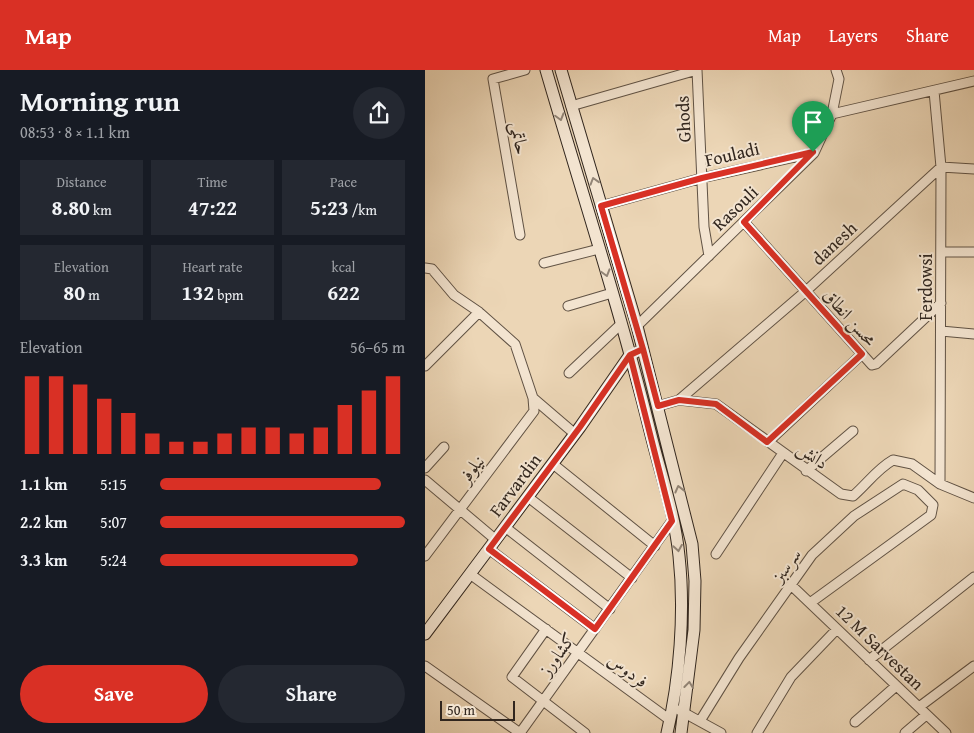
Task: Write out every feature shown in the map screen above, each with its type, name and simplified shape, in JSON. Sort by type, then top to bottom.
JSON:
[{"type":"main road","points":[[546,70],[630,355],[672,521],[681,575],[679,644],[667,733]]},
{"type":"main road","points":[[561,70],[637,326],[687,520],[694,563],[694,630],[681,733]]},
{"type":"main road","points":[[567,142],[581,138]]},
{"type":"main road","points":[[630,355],[643,349]]},
{"type":"main road","name":"Farvardin","points":[[425,634],[553,464],[630,355]]},
{"type":"street","name":"حاتمی","points":[[520,235],[493,79],[525,70]]},
{"type":"street","points":[[571,106],[697,70]]},
{"type":"street","name":"Ghods","points":[[697,70],[704,227],[709,256]]},
{"type":"street","name":"Rasouli","points":[[637,326],[813,152],[833,114],[839,79],[836,70]]},
{"type":"street","points":[[833,114],[974,81]]},
{"type":"street","name":"Ferdowsi","points":[[934,91],[941,167],[940,484]]},
{"type":"street","name":"Fouladi","points":[[601,206],[702,178],[813,152]]},
{"type":"street","points":[[941,167],[974,169]]},
{"type":"street","name":"danesh","points":[[679,400],[806,291],[941,167]]},
{"type":"street","name":"محسن انطاق","points":[[744,222],[872,365],[876,364],[941,302]]},
{"type":"street","points":[[544,263],[599,249]]},
{"type":"street","points":[[941,252],[974,252]]},
{"type":"street","points":[[425,268],[432,270],[454,295],[479,312],[515,344],[533,398],[575,434]]},
{"type":"street","points":[[568,306],[611,293]]},
{"type":"street","points":[[425,366],[479,312]]},
{"type":"street","points":[[569,373],[621,324]]},
{"type":"street","points":[[941,331],[974,334]]},
{"type":"street","points":[[767,442],[862,354]]},
{"type":"street","name":"نیلوفر","points":[[425,556],[534,411],[533,398]]},
{"type":"street","name":"دانش","points":[[658,406],[679,400],[716,404],[806,471],[841,494],[853,496]]},
{"type":"street","points":[[806,471],[853,432]]},
{"type":"street","points":[[425,468],[444,447]]},
{"type":"street","points":[[716,554],[783,453]]},
{"type":"street","points":[[865,509],[853,496],[872,480],[882,466],[893,460],[912,464],[940,484],[974,498]]},
{"type":"street","points":[[553,464],[655,546]]},
{"type":"street","points":[[425,480],[460,511],[492,545],[595,629]]},
{"type":"street","name":"سرسبز","points":[[700,721],[739,658],[818,549],[835,531],[903,484],[919,490],[933,505],[931,515],[810,603]]},
{"type":"street","points":[[528,497],[632,578]]},
{"type":"street","name":"کشاورز","points":[[520,733],[672,521]]},
{"type":"street","points":[[505,527],[610,610]]},
{"type":"street","name":"فردوس","points":[[470,574],[670,720]]},
{"type":"street","points":[[869,660],[974,578]]},
{"type":"street","name":"12 M Sarvestan","points":[[791,585],[945,733]]},
{"type":"street","points":[[757,733],[791,676],[837,629]]},
{"type":"street","points":[[546,630],[512,677],[585,733]]},
{"type":"street","points":[[425,666],[520,733]]},
{"type":"street","points":[[919,708],[974,666]]},
{"type":"street","points":[[855,722],[896,686]]},
{"type":"street","points":[[672,707],[721,733]]},
{"type":"street","points":[[905,733],[926,715]]},
{"type":"route","points":[[813,152],[702,178],[601,206],[643,349],[630,355],[672,521],[595,629],[489,549],[580,427],[630,355],[643,349],[658,406],[679,400],[716,404],[767,442],[862,354],[744,222],[813,152]]}]
